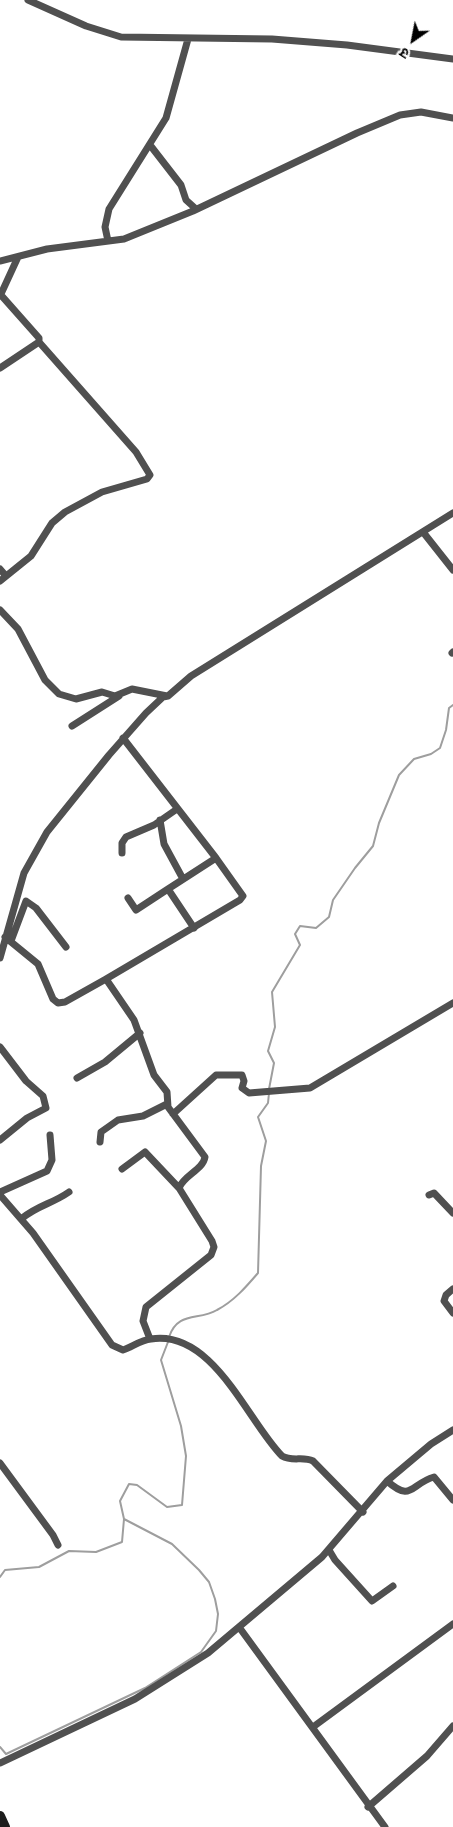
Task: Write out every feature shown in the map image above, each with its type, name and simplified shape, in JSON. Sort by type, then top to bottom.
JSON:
[{"type":"street","points":[[28,0],[86,26],[121,37],[272,39],[348,45],[453,59]]},
{"type":"street","points":[[108,241],[105,227],[108,208],[150,145],[169,109],[188,39]]},
{"type":"street","points":[[0,261],[47,249],[124,239],[196,209],[357,133],[400,115],[421,112],[453,118]]},
{"type":"street","points":[[150,145],[181,185],[186,200],[196,209]]},
{"type":"street","points":[[0,569],[3,579],[31,556],[52,523],[65,512],[102,492],[147,479],[150,475],[136,452],[39,342],[39,338],[1,295],[18,257]]},
{"type":"street","points":[[0,368],[39,342]]},
{"type":"street","points":[[0,958],[24,874],[38,846],[63,811],[155,704],[168,696],[191,676],[453,513]]},
{"type":"street","points":[[423,532],[453,570]]},
{"type":"street","points":[[0,610],[18,629],[45,680],[59,694],[76,699],[102,692],[115,696],[121,694]]},
{"type":"street","points":[[72,726],[83,721],[127,689],[168,696]]},
{"type":"street","points":[[5,940],[38,964],[53,999],[58,1003],[65,1002],[194,928],[240,900],[243,896],[216,858],[125,741]]},
{"type":"street","points":[[122,853],[122,843],[126,837],[143,831],[177,809]]},
{"type":"street","points":[[160,820],[164,844],[183,879]]},
{"type":"street","points":[[128,898],[136,910],[216,858]]},
{"type":"street","points":[[168,889],[194,928]]},
{"type":"street","points":[[5,940],[26,901],[36,908],[66,947]]},
{"type":"street","points":[[106,979],[134,1020],[154,1076],[167,1092],[167,1104],[205,1157],[203,1164],[184,1180],[179,1188]]},
{"type":"street","points":[[173,1114],[216,1074],[242,1075],[244,1081],[242,1088],[249,1093],[310,1088],[453,1003]]},
{"type":"street","points":[[77,1078],[105,1062],[140,1033]]},
{"type":"street","points":[[0,1047],[26,1081],[43,1096],[46,1108],[27,1118],[0,1140]]},
{"type":"street","points":[[100,1142],[101,1132],[118,1120],[143,1116],[167,1104]]},
{"type":"street","points":[[50,1135],[52,1160],[48,1170],[0,1193],[112,1345],[123,1350],[150,1339],[173,1340],[204,1358],[231,1386],[282,1456],[290,1460],[309,1459],[313,1461],[363,1512]]},
{"type":"street","points":[[122,1168],[145,1152],[179,1188],[214,1247],[211,1255],[146,1307],[143,1321],[150,1339]]},
{"type":"street","points":[[21,1220],[35,1208],[57,1201],[69,1192]]},
{"type":"street","points":[[429,1195],[434,1193],[453,1213]]},
{"type":"street","points":[[453,1289],[446,1295],[444,1301],[453,1313]]},
{"type":"street","points":[[0,1763],[135,1699],[198,1660],[329,1550],[363,1512],[387,1481],[431,1444],[453,1430]]},
{"type":"street","points":[[0,1463],[53,1535],[58,1545]]},
{"type":"street","points":[[387,1481],[399,1492],[408,1492],[434,1477],[453,1500]]},
{"type":"street","points":[[329,1550],[334,1560],[372,1601],[393,1586]]},
{"type":"street","points":[[313,1727],[453,1624]]},
{"type":"street","points":[[239,1626],[313,1727],[368,1807],[385,1827]]},
{"type":"street","points":[[368,1807],[427,1756],[453,1726]]},
{"type":"street","points":[[0,1816],[5,1827]]},
{"type":"waterway","points":[[269,1089],[274,1063],[268,1051],[275,1027],[272,992],[300,945],[295,934],[300,926],[316,928],[329,917],[333,900],[373,846],[379,823],[399,775],[414,759],[431,754],[440,748],[446,730],[449,708],[453,705]]},
{"type":"waterway","points":[[169,1337],[173,1329],[183,1320],[210,1313],[229,1302],[258,1273],[261,1166],[266,1141],[258,1117],[268,1103],[269,1093]]},
{"type":"waterway","points":[[0,1577],[5,1570],[39,1567],[69,1551],[96,1552],[122,1542],[124,1519],[120,1501],[129,1484],[137,1485],[167,1507],[182,1505],[186,1456],[181,1426],[161,1360],[168,1342]]},
{"type":"waterway","points":[[0,1747],[6,1754],[145,1688],[201,1652],[216,1631],[218,1614],[209,1582],[172,1544],[124,1519]]}]
